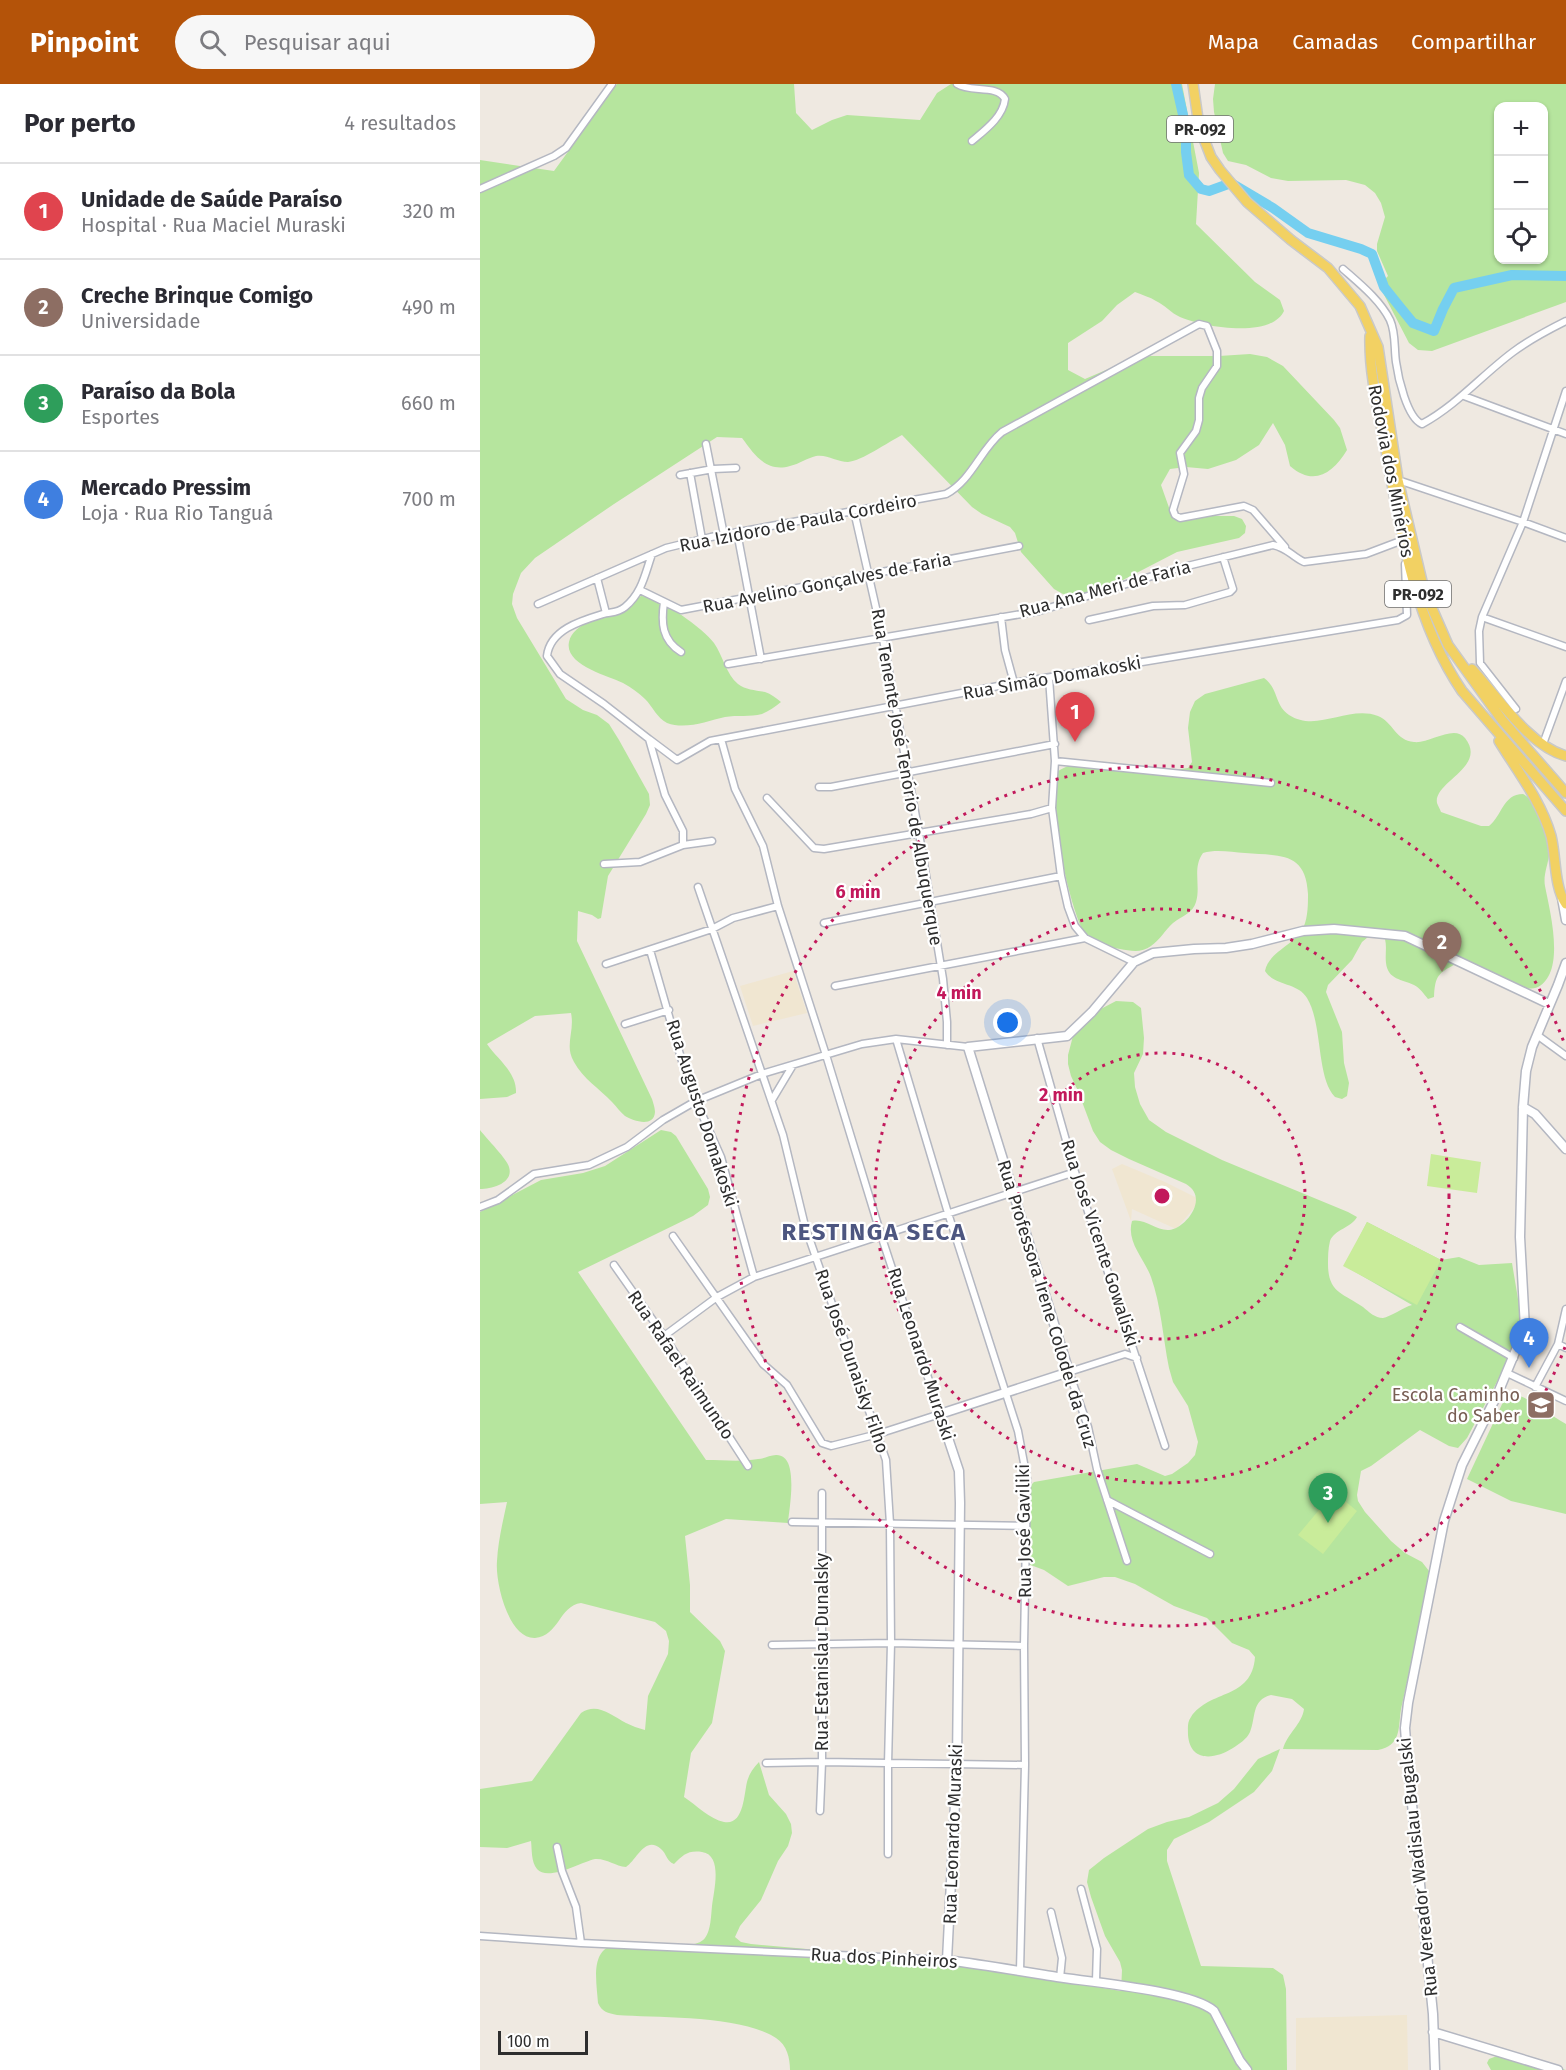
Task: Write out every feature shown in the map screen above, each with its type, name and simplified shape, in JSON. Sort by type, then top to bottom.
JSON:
[{"type":"main road","name":"Rodovia dos Minérios","points":[[1193,84],[1198,126],[1211,157],[1220,170],[1247,202],[1328,268],[1360,306],[1378,347],[1398,480],[1424,591],[1448,645],[1456,657],[1502,720],[1566,793]]},
{"type":"main road","name":"Rodovia dos Minérios","points":[[1370,333],[1377,401],[1403,540],[1430,630],[1451,675],[1487,721],[1566,811]]},
{"type":"main road","points":[[1456,657],[1473,671],[1520,723],[1543,744],[1566,756]]},
{"type":"main road","points":[[1487,721],[1539,806],[1551,836],[1561,894],[1566,904]]},
{"type":"main road","points":[[1561,894],[1566,880]]},
{"type":"street","points":[[480,189],[554,156],[566,148],[612,84]]},
{"type":"street","points":[[957,84],[968,89],[996,91],[1005,99],[1004,107],[995,120],[972,141]]},
{"type":"street","points":[[1343,269],[1366,290],[1392,323],[1396,363],[1403,392],[1410,412],[1416,422],[1422,424],[1464,396],[1514,351],[1566,321]]},
{"type":"street","name":"Rua Izidoro de Paula Cordeiro","points":[[538,604],[652,554],[702,539],[946,494],[963,482],[986,447],[1002,432],[1198,324],[1207,326],[1217,351],[1217,366],[1202,388],[1196,431],[1180,453],[1184,474],[1173,510],[1180,518],[1244,506],[1253,510],[1285,547]]},
{"type":"street","points":[[1516,709],[1480,663],[1479,631],[1482,617],[1523,522],[1566,391]]},
{"type":"street","points":[[1464,396],[1566,434]]},
{"type":"street","points":[[706,444],[713,469],[724,535]]},
{"type":"street","points":[[680,475],[713,469],[736,468]]},
{"type":"street","points":[[690,473],[702,539]]},
{"type":"street","points":[[1398,480],[1566,538]]},
{"type":"street","name":"Rua Tenente José Tenório de Albuquerque","points":[[854,510],[883,639],[931,902],[941,964],[947,1045]]},
{"type":"street","points":[[737,532],[761,659]]},
{"type":"street","points":[[1285,547],[1304,562],[1366,554],[1403,540]]},
{"type":"street","name":"Rua Ana Meri de Faria","points":[[728,664],[1039,611],[1175,569],[1273,545],[1285,547]]},
{"type":"street","name":"Rua Avelino Gonçalves de Faria","points":[[640,590],[681,610],[869,574],[897,571],[1019,546]]},
{"type":"street","points":[[652,554],[640,590],[621,610],[606,613],[559,633],[548,645],[547,656],[560,674],[649,739],[665,795],[683,831],[683,845]]},
{"type":"street","name":"Rua Simão Domakoski","points":[[649,739],[677,760],[710,741],[1014,683],[1398,620],[1407,615],[1405,564],[1407,555]]},
{"type":"street","points":[[1089,620],[1153,606],[1185,605],[1230,592],[1233,589],[1223,557]]},
{"type":"street","points":[[597,578],[606,613]]},
{"type":"street","points":[[664,602],[663,630],[672,646],[681,652]]},
{"type":"street","points":[[1001,617],[1005,650],[1014,683]]},
{"type":"street","points":[[1482,617],[1566,647]]},
{"type":"street","points":[[1049,678],[1055,761],[1052,808],[1061,876],[1068,907],[1075,926],[1085,938],[1134,962]]},
{"type":"street","points":[[1543,744],[1566,681]]},
{"type":"street","name":"Rua Leonardo Muraski","points":[[721,739],[735,789],[762,846],[778,906],[881,1235],[959,1471],[957,1764],[947,1960]]},
{"type":"street","points":[[819,787],[831,787],[1054,744]]},
{"type":"street","points":[[1055,761],[1271,783]]},
{"type":"street","points":[[767,798],[814,848],[824,849],[1031,814],[1052,808]]},
{"type":"street","points":[[604,864],[640,862],[683,845],[712,842]]},
{"type":"street","points":[[824,923],[1061,876]]},
{"type":"street","name":"Rua José Dunaisky Filho","points":[[698,887],[772,1100],[805,1226],[818,1257],[886,1460],[890,1524],[891,1643],[888,1854]]},
{"type":"street","points":[[1561,894],[1566,920]]},
{"type":"street","points":[[606,964],[712,929],[733,918],[778,906]]},
{"type":"street","points":[[480,1207],[498,1200],[534,1174],[589,1165],[627,1147],[663,1120],[696,1101],[762,1074],[862,1044],[896,1039],[968,1047],[1067,1036],[1092,1012],[1134,962],[1153,953],[1235,947],[1303,931],[1334,929],[1405,936],[1549,1004]]},
{"type":"street","points":[[836,986],[1085,938]]},
{"type":"street","name":"Rua Augusto Domakoski","points":[[650,950],[681,1058],[696,1101],[721,1157],[754,1277]]},
{"type":"street","name":"Rua Vereador Wadislau Bugalski","points":[[1435,2070],[1405,1728],[1444,1521],[1462,1465],[1514,1358],[1525,1328],[1520,1237],[1522,1107],[1526,1071],[1536,1035],[1566,963]]},
{"type":"street","points":[[625,1024],[669,1010]]},
{"type":"street","points":[[1536,1035],[1566,1056]]},
{"type":"street","name":"Rua José Vicente Gowaliski","points":[[1037,1038],[1075,1172],[1166,1446]]},
{"type":"street","name":"Rua José Gaviliki","points":[[896,1039],[948,1213],[1018,1431],[1027,1479],[1024,1646],[1025,1766],[1020,1971]]},
{"type":"street","name":"Rua Professora Irene Colodel da Cruz","points":[[968,1047],[1088,1427],[1097,1468],[1127,1561]]},
{"type":"street","points":[[772,1100],[792,1065]]},
{"type":"street","points":[[1522,1107],[1535,1114],[1566,1149]]},
{"type":"street","points":[[664,1336],[717,1297],[754,1277],[1075,1172]]},
{"type":"street","points":[[673,1236],[763,1364],[787,1385],[822,1443],[831,1446],[878,1434],[1125,1354],[1138,1359]]},
{"type":"street","name":"Rua Rafael Raimundo","points":[[614,1265],[664,1336],[748,1466]]},
{"type":"street","points":[[1535,1387],[1558,1344],[1566,1309]]},
{"type":"street","points":[[1460,1327],[1514,1358]]},
{"type":"street","points":[[1558,1344],[1566,1348]]},
{"type":"street","points":[[1507,1373],[1566,1401]]},
{"type":"street","name":"Rua Estanislau Dunalsky","points":[[820,1811],[823,1643],[822,1493]]},
{"type":"street","points":[[1107,1500],[1210,1554]]},
{"type":"street","points":[[792,1522],[1026,1526]]},
{"type":"street","points":[[772,1645],[891,1643],[1024,1646]]},
{"type":"street","points":[[766,1764],[822,1762],[1025,1766]]},
{"type":"street","points":[[557,1847],[562,1871],[576,1907],[581,1943]]},
{"type":"street","points":[[1082,1889],[1097,1949],[1096,1981]]},
{"type":"street","points":[[1051,1912],[1062,1958],[1060,1978]]},
{"type":"street","name":"Rua dos Pinheiros","points":[[480,1936],[581,1943],[947,1960],[1060,1978],[1096,1981],[1175,1996],[1208,2006],[1214,2011],[1247,2070]]},
{"type":"street","points":[[1433,2032],[1558,2070]]},
{"type":"shaded area","points":[[793,971],[807,1013],[753,1026],[740,986]]},
{"type":"shaded area","points":[[1122,1164],[1201,1200],[1176,1229],[1132,1209],[1131,1221],[1112,1169]]},
{"type":"shaded area","points":[[1407,2015],[1408,2070],[1296,2070],[1296,2018]]},
{"type":"green space","points":[[617,84],[794,84],[796,113],[812,130],[847,115],[920,120],[937,93],[951,84],[1182,84],[1199,173],[1196,224],[1255,282],[1280,300],[1284,311],[1277,320],[1266,325],[1251,328],[1220,327],[1180,317],[1151,298],[1135,292],[1117,305],[1102,321],[1068,343],[1068,370],[1085,379],[1134,358],[1250,354],[1267,357],[1283,366],[1334,420],[1340,428],[1347,450],[1329,471],[1307,476],[1290,466],[1285,445],[1273,423],[1259,445],[1236,460],[1208,469],[1186,467],[1170,469],[1161,485],[1172,516],[1234,516],[1242,519],[1246,526],[1245,533],[1239,538],[1177,552],[1121,581],[1096,597],[1085,600],[1070,598],[1054,589],[1021,552],[1015,533],[1010,527],[972,507],[902,435],[854,461],[844,462],[816,456],[782,467],[774,467],[762,461],[742,438],[717,437],[535,558],[521,573],[513,594],[512,604],[517,618],[566,699],[609,724],[649,794],[650,805],[646,814],[608,876],[601,918],[598,919],[578,911],[577,941],[652,1099],[654,1117],[647,1122],[625,1116],[578,1068],[570,1050],[571,1013],[535,1016],[487,1044],[510,1072],[516,1093],[507,1097],[480,1099],[480,160],[554,171]]},
{"type":"green space","points":[[1215,84],[1566,84],[1566,302],[1432,351],[1418,350],[1409,343],[1380,287],[1388,276],[1377,251],[1385,217],[1375,193],[1365,185],[1346,180],[1288,181],[1271,178],[1246,165],[1228,161],[1223,153],[1214,112]]},
{"type":"green space","points":[[641,596],[658,601],[680,614],[709,637],[730,675],[738,684],[747,689],[767,693],[781,702],[762,714],[725,717],[682,726],[674,725],[660,718],[645,699],[632,689],[589,668],[573,657],[569,650],[569,642],[572,635],[583,624],[624,607]]},
{"type":"green space","points":[[1264,678],[1269,682],[1284,711],[1300,720],[1322,720],[1355,714],[1378,716],[1403,738],[1414,742],[1448,734],[1460,734],[1470,748],[1470,757],[1465,766],[1438,795],[1437,803],[1441,812],[1481,826],[1489,826],[1507,801],[1516,795],[1523,794],[1529,798],[1538,812],[1547,839],[1549,855],[1545,882],[1554,955],[1552,969],[1547,979],[1538,987],[1520,988],[1456,964],[1439,976],[1435,984],[1434,997],[1428,999],[1416,986],[1396,978],[1387,969],[1385,939],[1376,934],[1368,937],[1362,942],[1352,960],[1328,985],[1326,992],[1342,1032],[1344,1063],[1349,1083],[1347,1096],[1342,1099],[1335,1097],[1325,1077],[1315,1022],[1307,998],[1298,989],[1274,979],[1265,971],[1272,958],[1300,933],[1304,926],[1308,894],[1306,880],[1296,863],[1279,856],[1218,851],[1203,853],[1198,865],[1197,896],[1192,909],[1173,923],[1151,946],[1136,951],[1102,945],[1087,936],[1074,908],[1062,859],[1053,789],[1054,777],[1058,771],[1068,766],[1174,770],[1188,768],[1192,762],[1188,728],[1190,712],[1195,701],[1205,694]]},
{"type":"green space","points":[[1116,1001],[1133,1002],[1141,1008],[1143,1054],[1134,1073],[1135,1087],[1140,1104],[1149,1120],[1166,1132],[1222,1160],[1357,1217],[1351,1224],[1335,1234],[1330,1241],[1329,1274],[1338,1291],[1372,1314],[1383,1318],[1412,1305],[1345,1266],[1367,1222],[1441,1260],[1459,1257],[1479,1265],[1512,1263],[1521,1329],[1507,1363],[1467,1438],[1458,1448],[1449,1446],[1420,1430],[1361,1471],[1357,1495],[1365,1512],[1391,1541],[1405,1553],[1422,1562],[1429,1571],[1429,1585],[1397,1736],[1385,1748],[1378,1750],[1283,1749],[1304,1709],[1292,1699],[1271,1695],[1265,1697],[1257,1705],[1252,1727],[1243,1741],[1218,1755],[1198,1754],[1190,1744],[1188,1723],[1199,1708],[1229,1693],[1246,1681],[1252,1671],[1255,1657],[1249,1650],[1232,1643],[1207,1618],[1174,1606],[1135,1584],[1115,1577],[1104,1577],[1068,1586],[1044,1570],[1028,1564],[1028,1488],[1034,1482],[1137,1464],[1165,1476],[1188,1463],[1195,1455],[1198,1442],[1188,1406],[1173,1382],[1169,1368],[1160,1310],[1151,1277],[1131,1236],[1132,1221],[1146,1223],[1164,1230],[1182,1224],[1192,1212],[1196,1197],[1193,1190],[1186,1184],[1129,1159],[1100,1142],[1093,1131],[1068,1064],[1073,1036],[1097,1011]]},
{"type":"green space","points":[[480,1130],[505,1159],[510,1173],[501,1184],[480,1189]]},
{"type":"green space","points":[[661,1130],[671,1132],[676,1136],[708,1189],[710,1197],[708,1205],[693,1216],[578,1272],[706,1460],[760,1459],[776,1455],[783,1457],[791,1472],[788,1523],[726,1519],[685,1536],[690,1612],[720,1641],[725,1651],[712,1723],[691,1753],[684,1797],[714,1818],[731,1822],[736,1819],[742,1808],[749,1776],[759,1762],[769,1795],[786,1814],[791,1824],[792,1833],[788,1846],[778,1861],[761,1900],[740,1926],[735,1937],[741,1942],[751,1944],[942,1961],[1121,1991],[1120,1962],[1105,1936],[1091,1897],[1087,1882],[1089,1870],[1148,1829],[1189,1817],[1218,1803],[1234,1789],[1258,1759],[1280,1749],[1272,1771],[1254,1792],[1209,1822],[1174,1839],[1167,1850],[1167,1861],[1201,1966],[1273,1968],[1283,1975],[1286,1989],[1287,2070],[790,2070],[783,2044],[761,2031],[721,2021],[617,2015],[603,2010],[598,2003],[596,1970],[597,1962],[604,1950],[611,1946],[688,1945],[705,1938],[710,1922],[716,1874],[713,1859],[709,1855],[702,1852],[689,1853],[674,1864],[669,1861],[661,1849],[650,1845],[626,1867],[595,1859],[549,1873],[542,1872],[535,1866],[531,1841],[507,1848],[480,1847],[480,1789],[532,1781],[581,1713],[598,1709],[645,1730],[648,1696],[668,1654],[669,1641],[666,1631],[655,1622],[581,1603],[568,1609],[549,1632],[535,1638],[526,1636],[517,1629],[505,1607],[498,1582],[497,1561],[507,1502],[480,1504],[480,1212],[541,1180],[583,1173],[605,1166]]},
{"type":"green space","points":[[1431,1154],[1481,1162],[1477,1193],[1427,1186]]},
{"type":"green space","points":[[1367,1222],[1441,1260],[1417,1305],[1343,1266]]},
{"type":"green space","points":[[1514,1394],[1535,1403],[1566,1424],[1566,1514],[1511,1501],[1467,1479],[1503,1402]]},
{"type":"green space","points":[[1334,1492],[1357,1511],[1323,1554],[1298,1535]]},
{"type":"green space","points":[[1507,2056],[1566,2070],[1491,2070],[1487,2063],[1489,2059]]},
{"type":"waterway","points":[[1176,84],[1186,128],[1189,175],[1201,189],[1209,191],[1231,183],[1273,208],[1308,233],[1372,254],[1384,287],[1413,323],[1434,331],[1454,288],[1512,275],[1566,276]]},
{"type":"place","name":"Unidade de Saúde Paraíso","points":[[1075,742]]},
{"type":"place","name":"Creche Brinque Comigo","points":[[1442,972]]},
{"type":"place","name":"Mercado Pressim","points":[[1529,1368]]},
{"type":"place","name":"Escola Caminho do Saber","points":[[1541,1405]]},
{"type":"place","name":"Paraíso da Bola","points":[[1328,1523]]},
{"type":"district","name":"RESTINGA SECA","points":[[874,1232]]}]
